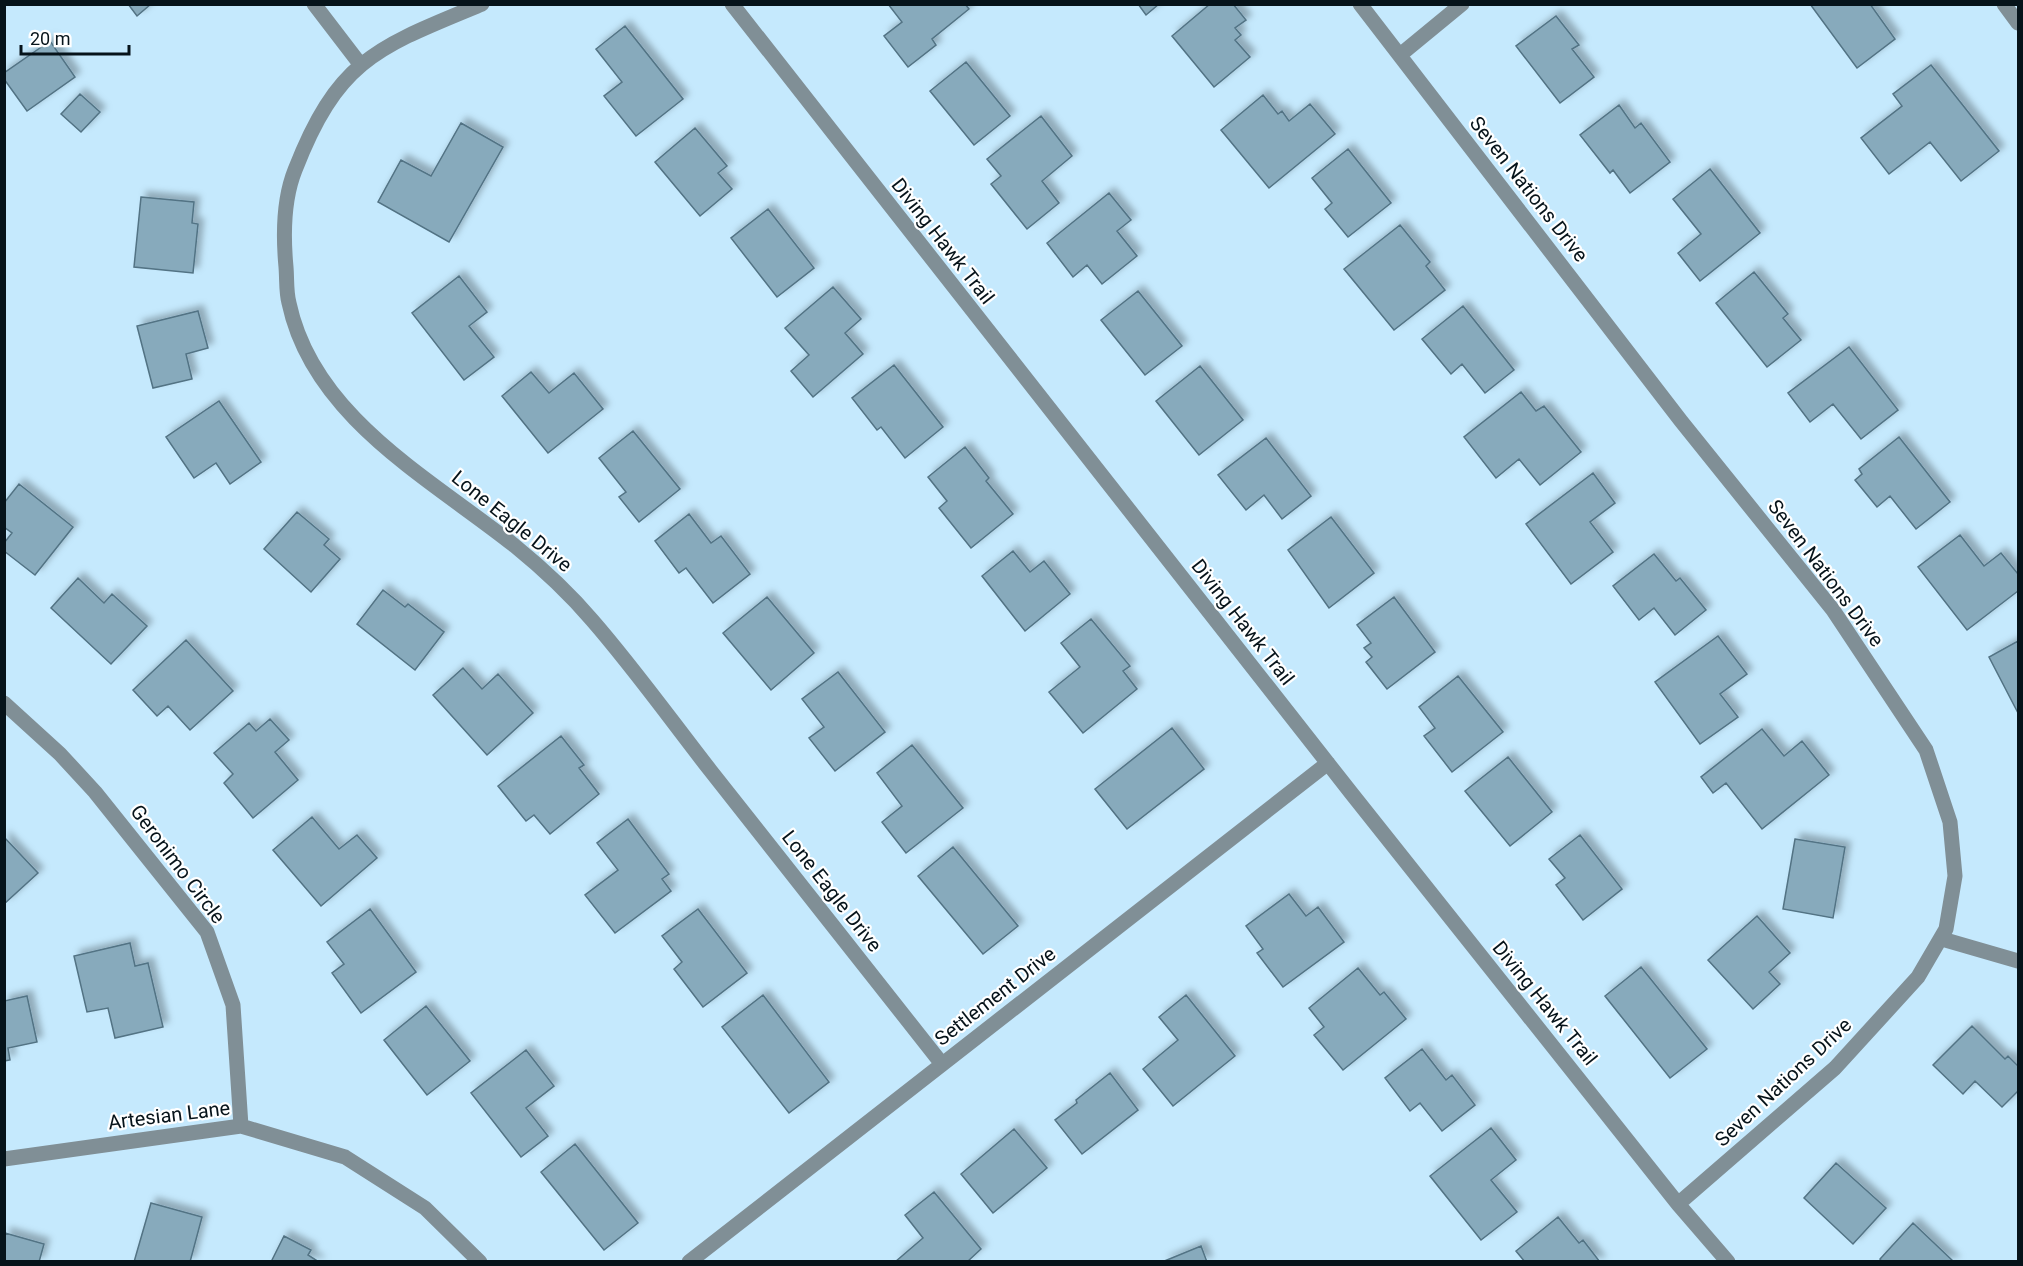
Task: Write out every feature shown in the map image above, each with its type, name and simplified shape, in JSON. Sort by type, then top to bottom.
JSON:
[{"type":"street","points":[[314,4],[360,63]]},
{"type":"street","name":"Lone Eagle Drive","points":[[482,4],[401,38],[360,63],[334,91],[307,138],[288,189],[284,245],[289,303],[310,358],[341,402],[383,444],[517,548],[592,620],[942,1064]]},
{"type":"street","name":"Diving Hawk Trail","points":[[732,4],[1328,763],[1678,1204],[1728,1262]]},
{"type":"street","name":"Seven Nations Drive","points":[[1360,4],[1681,421],[1833,610],[1926,750],[1950,822],[1955,876],[1942,939],[1918,977],[1835,1068],[1678,1204]]},
{"type":"street","points":[[1400,55],[1462,4]]},
{"type":"street","points":[[2004,4],[2019,23]]},
{"type":"street","name":"Geronimo Circle","points":[[4,703],[60,754],[95,792],[207,932],[233,1005],[241,1126]]},
{"type":"street","name":"Settlement Drive","points":[[689,1262],[1328,763]]},
{"type":"street","points":[[1942,939],[2019,961]]},
{"type":"street","name":"Artesian Lane","points":[[4,1159],[241,1126],[345,1157],[425,1208],[480,1262]]},
{"type":"building","points":[[128,4],[151,4],[137,16]]},
{"type":"building","points":[[888,4],[965,4],[969,9],[932,39],[936,45],[908,67],[884,36],[902,22]]},
{"type":"building","points":[[1138,4],[1159,4],[1146,15]]},
{"type":"building","points":[[1210,4],[1233,4],[1246,20],[1235,28],[1241,35],[1235,40],[1250,57],[1214,87],[1172,36]]},
{"type":"building","points":[[1810,4],[1870,4],[1895,39],[1857,68]]},
{"type":"building","points":[[1556,16],[1579,45],[1572,49],[1594,77],[1560,103],[1516,46]]},
{"type":"building","points":[[625,26],[683,99],[636,136],[604,96],[622,82],[596,49]]},
{"type":"building","points":[[50,41],[75,77],[27,111],[4,79],[4,73]]},
{"type":"building","points":[[966,62],[1010,116],[974,145],[930,91]]},
{"type":"building","points":[[1931,65],[1999,151],[1961,181],[1930,142],[1889,174],[1861,138],[1902,106],[1893,94]]},
{"type":"building","points":[[80,94],[100,112],[81,132],[61,114]]},
{"type":"building","points":[[1263,95],[1278,114],[1282,111],[1289,121],[1310,104],[1335,134],[1269,188],[1221,130]]},
{"type":"building","points":[[1619,105],[1635,128],[1641,123],[1670,162],[1630,193],[1613,170],[1610,173],[1580,135]]},
{"type":"building","points":[[1041,116],[1072,156],[1042,181],[1059,203],[1027,229],[991,184],[1001,176],[987,159]]},
{"type":"building","points":[[461,123],[503,147],[449,242],[378,202],[401,160],[431,176]]},
{"type":"building","points":[[695,128],[727,166],[718,173],[732,189],[700,216],[655,162]]},
{"type":"building","points":[[1348,149],[1391,203],[1348,237],[1325,209],[1332,203],[1312,178]]},
{"type":"building","points":[[1710,169],[1760,233],[1700,281],[1678,253],[1701,234],[1673,199]]},
{"type":"building","points":[[1109,193],[1131,220],[1117,231],[1137,256],[1102,284],[1087,265],[1073,277],[1047,243]]},
{"type":"building","points":[[141,197],[194,202],[192,223],[198,224],[193,273],[134,267]]},
{"type":"building","points":[[768,209],[814,268],[777,297],[731,238]]},
{"type":"building","points":[[1400,225],[1430,262],[1426,266],[1445,290],[1394,330],[1344,269]]},
{"type":"building","points":[[1754,272],[1788,314],[1783,318],[1801,340],[1767,367],[1716,303]]},
{"type":"building","points":[[459,276],[487,312],[469,326],[494,357],[464,380],[412,313]]},
{"type":"building","points":[[833,287],[861,319],[845,333],[863,354],[813,397],[791,371],[809,355],[785,328]]},
{"type":"building","points":[[1138,291],[1182,346],[1145,375],[1101,320]]},
{"type":"building","points":[[1463,306],[1514,370],[1485,393],[1462,364],[1451,374],[1422,339]]},
{"type":"building","points":[[198,311],[208,348],[186,354],[192,379],[153,388],[137,326]]},
{"type":"building","points":[[1849,347],[1898,410],[1861,439],[1833,404],[1810,422],[1788,393]]},
{"type":"building","points":[[894,365],[943,427],[905,458],[881,427],[877,430],[852,398]]},
{"type":"building","points":[[1200,366],[1243,420],[1199,455],[1156,401]]},
{"type":"building","points":[[531,372],[549,393],[574,373],[603,409],[548,453],[502,396]]},
{"type":"building","points":[[1521,392],[1536,411],[1544,406],[1581,452],[1540,485],[1519,459],[1496,478],[1464,437]]},
{"type":"building","points":[[219,401],[261,462],[230,484],[216,463],[194,478],[166,437]]},
{"type":"building","points":[[633,431],[680,489],[639,522],[619,497],[626,492],[599,458]]},
{"type":"building","points":[[1899,437],[1950,502],[1916,529],[1890,496],[1877,507],[1855,480],[1862,474],[1859,469]]},
{"type":"building","points":[[1266,438],[1311,496],[1282,519],[1264,495],[1246,510],[1218,475]]},
{"type":"building","points":[[965,447],[989,478],[986,481],[1013,514],[971,548],[939,508],[947,501],[928,477]]},
{"type":"building","points":[[1593,473],[1615,503],[1590,522],[1613,552],[1571,584],[1526,524]]},
{"type":"building","points":[[19,484],[73,527],[35,575],[4,551],[4,543],[12,533],[4,527],[4,503]]},
{"type":"building","points":[[297,512],[329,539],[324,545],[340,559],[311,592],[264,549]]},
{"type":"building","points":[[689,514],[711,543],[721,536],[750,574],[713,603],[686,568],[679,573],[655,541]]},
{"type":"building","points":[[1331,517],[1374,573],[1329,608],[1288,550]]},
{"type":"building","points":[[1960,535],[1984,566],[2001,553],[2018,574],[2018,591],[1967,630],[1918,567]]},
{"type":"building","points":[[1013,551],[1030,572],[1044,561],[1070,594],[1025,631],[982,576]]},
{"type":"building","points":[[1654,554],[1676,581],[1680,578],[1706,610],[1675,635],[1654,608],[1639,620],[1613,586]]},
{"type":"building","points":[[78,578],[104,603],[112,594],[147,626],[111,664],[51,608]]},
{"type":"building","points":[[383,590],[405,607],[408,604],[444,632],[415,670],[357,624]]},
{"type":"building","points":[[767,597],[814,653],[771,690],[723,633]]},
{"type":"building","points":[[1394,597],[1435,652],[1387,689],[1366,662],[1372,657],[1364,648],[1371,643],[1357,625]]},
{"type":"building","points":[[1091,619],[1130,666],[1123,671],[1137,689],[1083,733],[1049,692],[1080,667],[1061,643]]},
{"type":"building","points":[[1718,636],[1747,674],[1720,694],[1738,717],[1700,744],[1655,682]]},
{"type":"building","points":[[186,640],[233,691],[190,730],[168,706],[157,716],[133,690]]},
{"type":"building","points":[[2018,641],[2018,713],[1989,657]]},
{"type":"building","points":[[463,668],[482,689],[498,674],[533,713],[487,755],[433,695]]},
{"type":"building","points":[[838,672],[885,732],[835,771],[809,738],[824,727],[802,699]]},
{"type":"building","points":[[1458,676],[1503,732],[1452,772],[1424,736],[1435,728],[1419,707]]},
{"type":"building","points":[[270,719],[289,740],[275,752],[298,780],[253,818],[224,783],[233,774],[214,753],[249,723],[256,731]]},
{"type":"building","points":[[1172,728],[1204,769],[1127,829],[1095,789]]},
{"type":"building","points":[[1762,729],[1784,756],[1802,741],[1829,775],[1762,829],[1726,783],[1713,793],[1701,777]]},
{"type":"building","points":[[561,736],[584,765],[579,768],[599,794],[550,834],[534,815],[526,821],[498,786]]},
{"type":"building","points":[[912,745],[963,808],[906,853],[882,822],[902,806],[877,773]]},
{"type":"building","points":[[1508,757],[1552,812],[1510,846],[1465,791]]},
{"type":"building","points":[[312,817],[339,849],[357,835],[377,858],[321,906],[273,850]]},
{"type":"building","points":[[628,819],[669,874],[662,879],[671,891],[615,933],[585,895],[618,870],[597,843]]},
{"type":"building","points":[[1580,835],[1622,889],[1583,920],[1556,885],[1565,878],[1549,859]]},
{"type":"building","points":[[4,837],[38,873],[4,904]]},
{"type":"building","points":[[1795,839],[1845,847],[1833,918],[1783,909]]},
{"type":"building","points":[[953,847],[1018,926],[983,954],[918,876]]},
{"type":"building","points":[[1289,894],[1306,916],[1318,907],[1344,942],[1283,987],[1257,953],[1263,949],[1246,926]]},
{"type":"building","points":[[370,909],[416,972],[361,1013],[332,973],[344,964],[327,942]]},
{"type":"building","points":[[698,909],[747,973],[703,1007],[674,969],[682,962],[662,936]]},
{"type":"building","points":[[1757,916],[1790,953],[1769,972],[1780,984],[1753,1009],[1708,960]]},
{"type":"building","points":[[130,943],[135,966],[148,963],[163,1027],[115,1038],[108,1008],[87,1012],[74,956]]},
{"type":"building","points":[[1641,967],[1707,1049],[1670,1078],[1605,996]]},
{"type":"building","points":[[1358,968],[1380,995],[1384,992],[1406,1019],[1343,1070],[1314,1035],[1324,1027],[1309,1008]]},
{"type":"building","points":[[763,995],[829,1082],[789,1113],[722,1027]]},
{"type":"building","points":[[1186,995],[1235,1056],[1173,1106],[1143,1069],[1178,1040],[1159,1017]]},
{"type":"building","points":[[27,996],[37,1042],[8,1048],[10,1060],[4,1061],[4,1001]]},
{"type":"building","points":[[426,1006],[470,1061],[427,1095],[384,1040]]},
{"type":"building","points":[[1972,1026],[2005,1059],[2008,1056],[2018,1066],[2018,1091],[2002,1107],[1975,1081],[1963,1094],[1933,1065]]},
{"type":"building","points":[[1422,1049],[1446,1080],[1452,1075],[1475,1105],[1442,1131],[1420,1103],[1410,1111],[1385,1078]]},
{"type":"building","points":[[526,1050],[554,1086],[526,1108],[548,1136],[521,1157],[471,1093]]},
{"type":"building","points":[[1110,1073],[1138,1110],[1082,1154],[1055,1120]]},
{"type":"building","points":[[1491,1128],[1516,1160],[1491,1180],[1517,1212],[1481,1240],[1430,1176]]},
{"type":"building","points":[[1014,1129],[1047,1168],[993,1213],[961,1174]]},
{"type":"building","points":[[575,1144],[638,1223],[604,1250],[541,1172]]},
{"type":"building","points":[[1836,1163],[1886,1208],[1853,1244],[1804,1198]]},
{"type":"building","points":[[934,1192],[981,1249],[967,1262],[895,1262],[923,1238],[905,1215]]},
{"type":"building","points":[[151,1203],[202,1217],[190,1262],[134,1262]]},
{"type":"building","points":[[1558,1217],[1579,1243],[1583,1240],[1600,1262],[1525,1262],[1516,1251]]},
{"type":"building","points":[[1913,1223],[1954,1262],[1882,1262],[1880,1259]]},
{"type":"building","points":[[5,1233],[44,1244],[39,1262],[4,1262]]},
{"type":"building","points":[[284,1236],[311,1250],[308,1255],[319,1262],[271,1262]]},
{"type":"building","points":[[1201,1246],[1207,1262],[1162,1262]]}]
